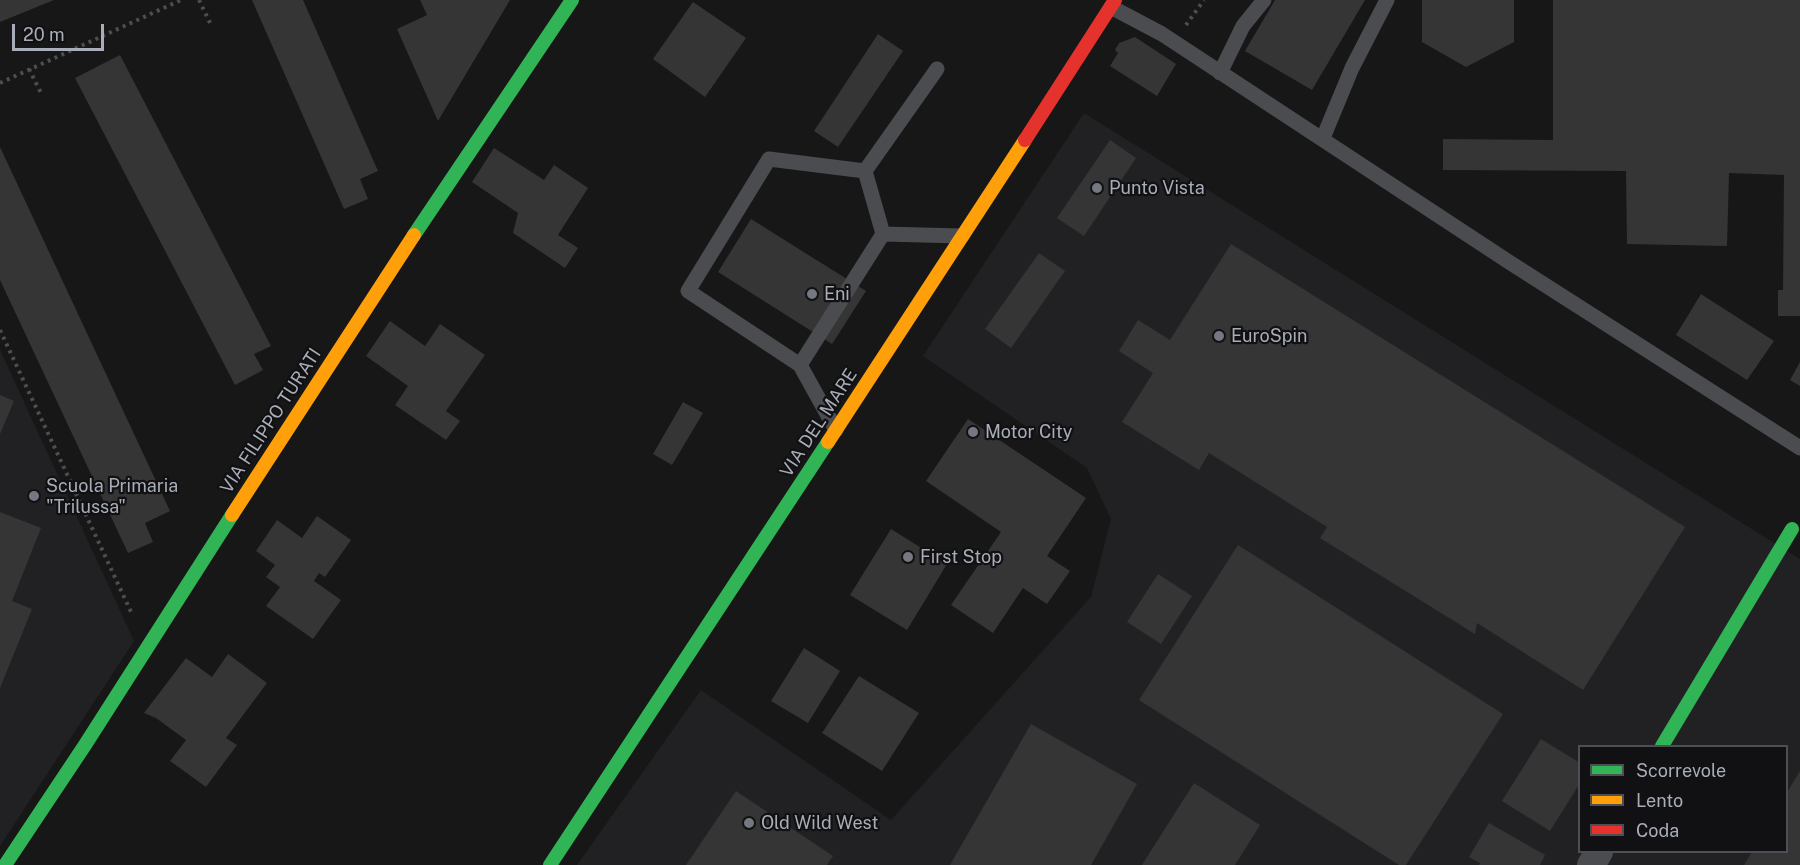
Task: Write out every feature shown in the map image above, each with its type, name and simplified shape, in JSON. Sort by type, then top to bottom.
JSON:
[{"type":"street","name":"VIA FILIPPO TURATI","points":[[4,865],[50,800],[376,291],[572,0]]},
{"type":"street","name":"VIA DEL MARE","points":[[550,865],[963,236],[1113,3]]},
{"type":"street","points":[[1663,745],[1792,529]]},
{"type":"lane","points":[[1220,73],[1244,26],[1264,0]]},
{"type":"lane","points":[[1323,138],[1352,68],[1387,0]]},
{"type":"lane","points":[[1113,3],[1323,138],[1509,262],[1800,448]]},
{"type":"lane","points":[[865,171],[937,69]]},
{"type":"lane","points":[[836,430],[800,365],[688,291],[769,159],[865,171]]},
{"type":"lane","points":[[800,365],[883,234],[865,171]]},
{"type":"lane","points":[[883,234],[963,236]]},
{"type":"path","points":[[0,83],[181,0]]},
{"type":"path","points":[[199,0],[211,25]]},
{"type":"path","points":[[29,69],[42,95]]},
{"type":"path","points":[[0,330],[148,648]]},
{"type":"shaded area","points":[[1084,113],[1800,559],[1800,865],[577,865],[701,690],[891,820],[1091,597],[1111,519],[1087,468],[923,356]]},
{"type":"shaded area","name":"Scuola Primaria \"Trilussa\"","points":[[0,350],[134,641],[0,846]]},
{"type":"building","points":[[0,0],[54,0],[0,22]]},
{"type":"building","points":[[252,0],[303,0],[378,171],[360,179],[368,199],[344,209]]},
{"type":"building","points":[[420,0],[510,0],[438,121],[397,29],[427,15]]},
{"type":"building","points":[[1275,0],[1365,0],[1312,90],[1245,51]]},
{"type":"building","points":[[1422,0],[1514,0],[1514,42],[1466,67],[1422,42]]},
{"type":"building","points":[[1553,0],[1800,0],[1800,316],[1778,316],[1778,290],[1783,290],[1784,175],[1729,173],[1727,246],[1627,244],[1626,171],[1443,170],[1443,139],[1553,140]]},
{"type":"building","points":[[693,2],[746,38],[705,97],[653,59]]},
{"type":"building","points":[[878,34],[903,51],[838,147],[814,131]]},
{"type":"building","points":[[1135,37],[1176,64],[1157,96],[1110,66],[1118,53],[1115,50],[1119,43]]},
{"type":"building","points":[[120,55],[271,346],[254,354],[263,370],[235,385],[75,78]]},
{"type":"building","name":"Punto Vista","points":[[1110,140],[1136,158],[1084,236],[1057,218]]},
{"type":"building","points":[[0,147],[170,511],[145,523],[153,542],[128,553],[0,280]]},
{"type":"building","points":[[494,148],[544,180],[554,165],[588,188],[558,235],[578,248],[565,268],[513,233],[518,213],[472,182]]},
{"type":"building","name":"Eni","points":[[751,219],[866,291],[832,344],[718,272]]},
{"type":"building","points":[[1231,244],[1685,527],[1583,690],[1477,623],[1475,634],[1320,538],[1327,527],[1209,453],[1199,470],[1122,422],[1153,373],[1119,351],[1138,320],[1170,340]]},
{"type":"building","points":[[1039,253],[1065,271],[1011,348],[985,329]]},
{"type":"building","points":[[1701,294],[1774,341],[1747,380],[1676,335]]},
{"type":"building","points":[[390,321],[425,346],[440,324],[485,355],[446,411],[460,421],[446,440],[395,405],[408,386],[366,356]]},
{"type":"building","points":[[1800,362],[1800,386],[1790,380]]},
{"type":"building","points":[[0,395],[14,401],[0,434]]},
{"type":"building","points":[[683,402],[703,413],[672,465],[653,454]]},
{"type":"building","points":[[968,419],[1086,498],[1047,556],[1070,571],[1047,604],[1023,588],[993,633],[951,605],[1001,532],[926,481]]},
{"type":"building","points":[[0,512],[41,528],[12,601],[32,609],[0,688]]},
{"type":"building","points":[[317,516],[351,540],[325,577],[319,573],[314,581],[341,600],[313,639],[266,606],[280,587],[266,577],[275,565],[256,551],[277,520],[302,538]]},
{"type":"building","points":[[891,529],[947,564],[907,630],[850,595]]},
{"type":"building","points":[[1238,545],[1503,714],[1406,865],[1399,865],[1139,700]]},
{"type":"building","points":[[1158,574],[1192,596],[1161,644],[1127,622]]},
{"type":"building","points":[[804,648],[840,671],[808,723],[771,701]]},
{"type":"building","points":[[228,654],[267,683],[226,738],[237,745],[206,787],[170,761],[186,740],[156,718],[144,713],[186,658],[212,677]]},
{"type":"building","points":[[859,676],[919,713],[882,771],[822,733]]},
{"type":"building","points":[[1031,724],[1137,784],[1091,865],[950,865]]},
{"type":"building","points":[[1541,739],[1578,762],[1578,786],[1550,831],[1502,801]]},
{"type":"building","points":[[1800,771],[1800,865],[1744,865],[1751,853],[1788,853],[1788,791]]},
{"type":"building","points":[[1194,783],[1260,825],[1235,865],[1142,865]]},
{"type":"building","name":"Old Wild West","points":[[736,791],[833,856],[827,865],[686,865]]},
{"type":"building","points":[[1489,823],[1545,855],[1540,865],[1479,865],[1480,863],[1469,857]]},
{"type":"traffic: fast","points":[[414,235],[572,0]]},
{"type":"traffic: fast","points":[[550,865],[828,442]]},
{"type":"traffic: fast","points":[[5,865],[85,745],[232,515]]},
{"type":"traffic: fast","points":[[1663,745],[1792,529]]},
{"type":"traffic: slow","points":[[828,442],[1025,140]]},
{"type":"traffic: slow","points":[[232,515],[414,235]]},
{"type":"traffic: jam","points":[[1025,140],[1115,0]]},
{"type":"place","name":"Punto Vista","points":[[1097,188]]},
{"type":"place","name":"Eni","points":[[812,294]]},
{"type":"place","name":"EuroSpin","points":[[1219,336]]},
{"type":"place","name":"Motor City","points":[[973,432]]},
{"type":"place","name":"Scuola Primaria \"Trilussa\"","points":[[34,496]]},
{"type":"place","name":"First Stop","points":[[908,557]]},
{"type":"place","name":"Old Wild West","points":[[749,823]]}]
